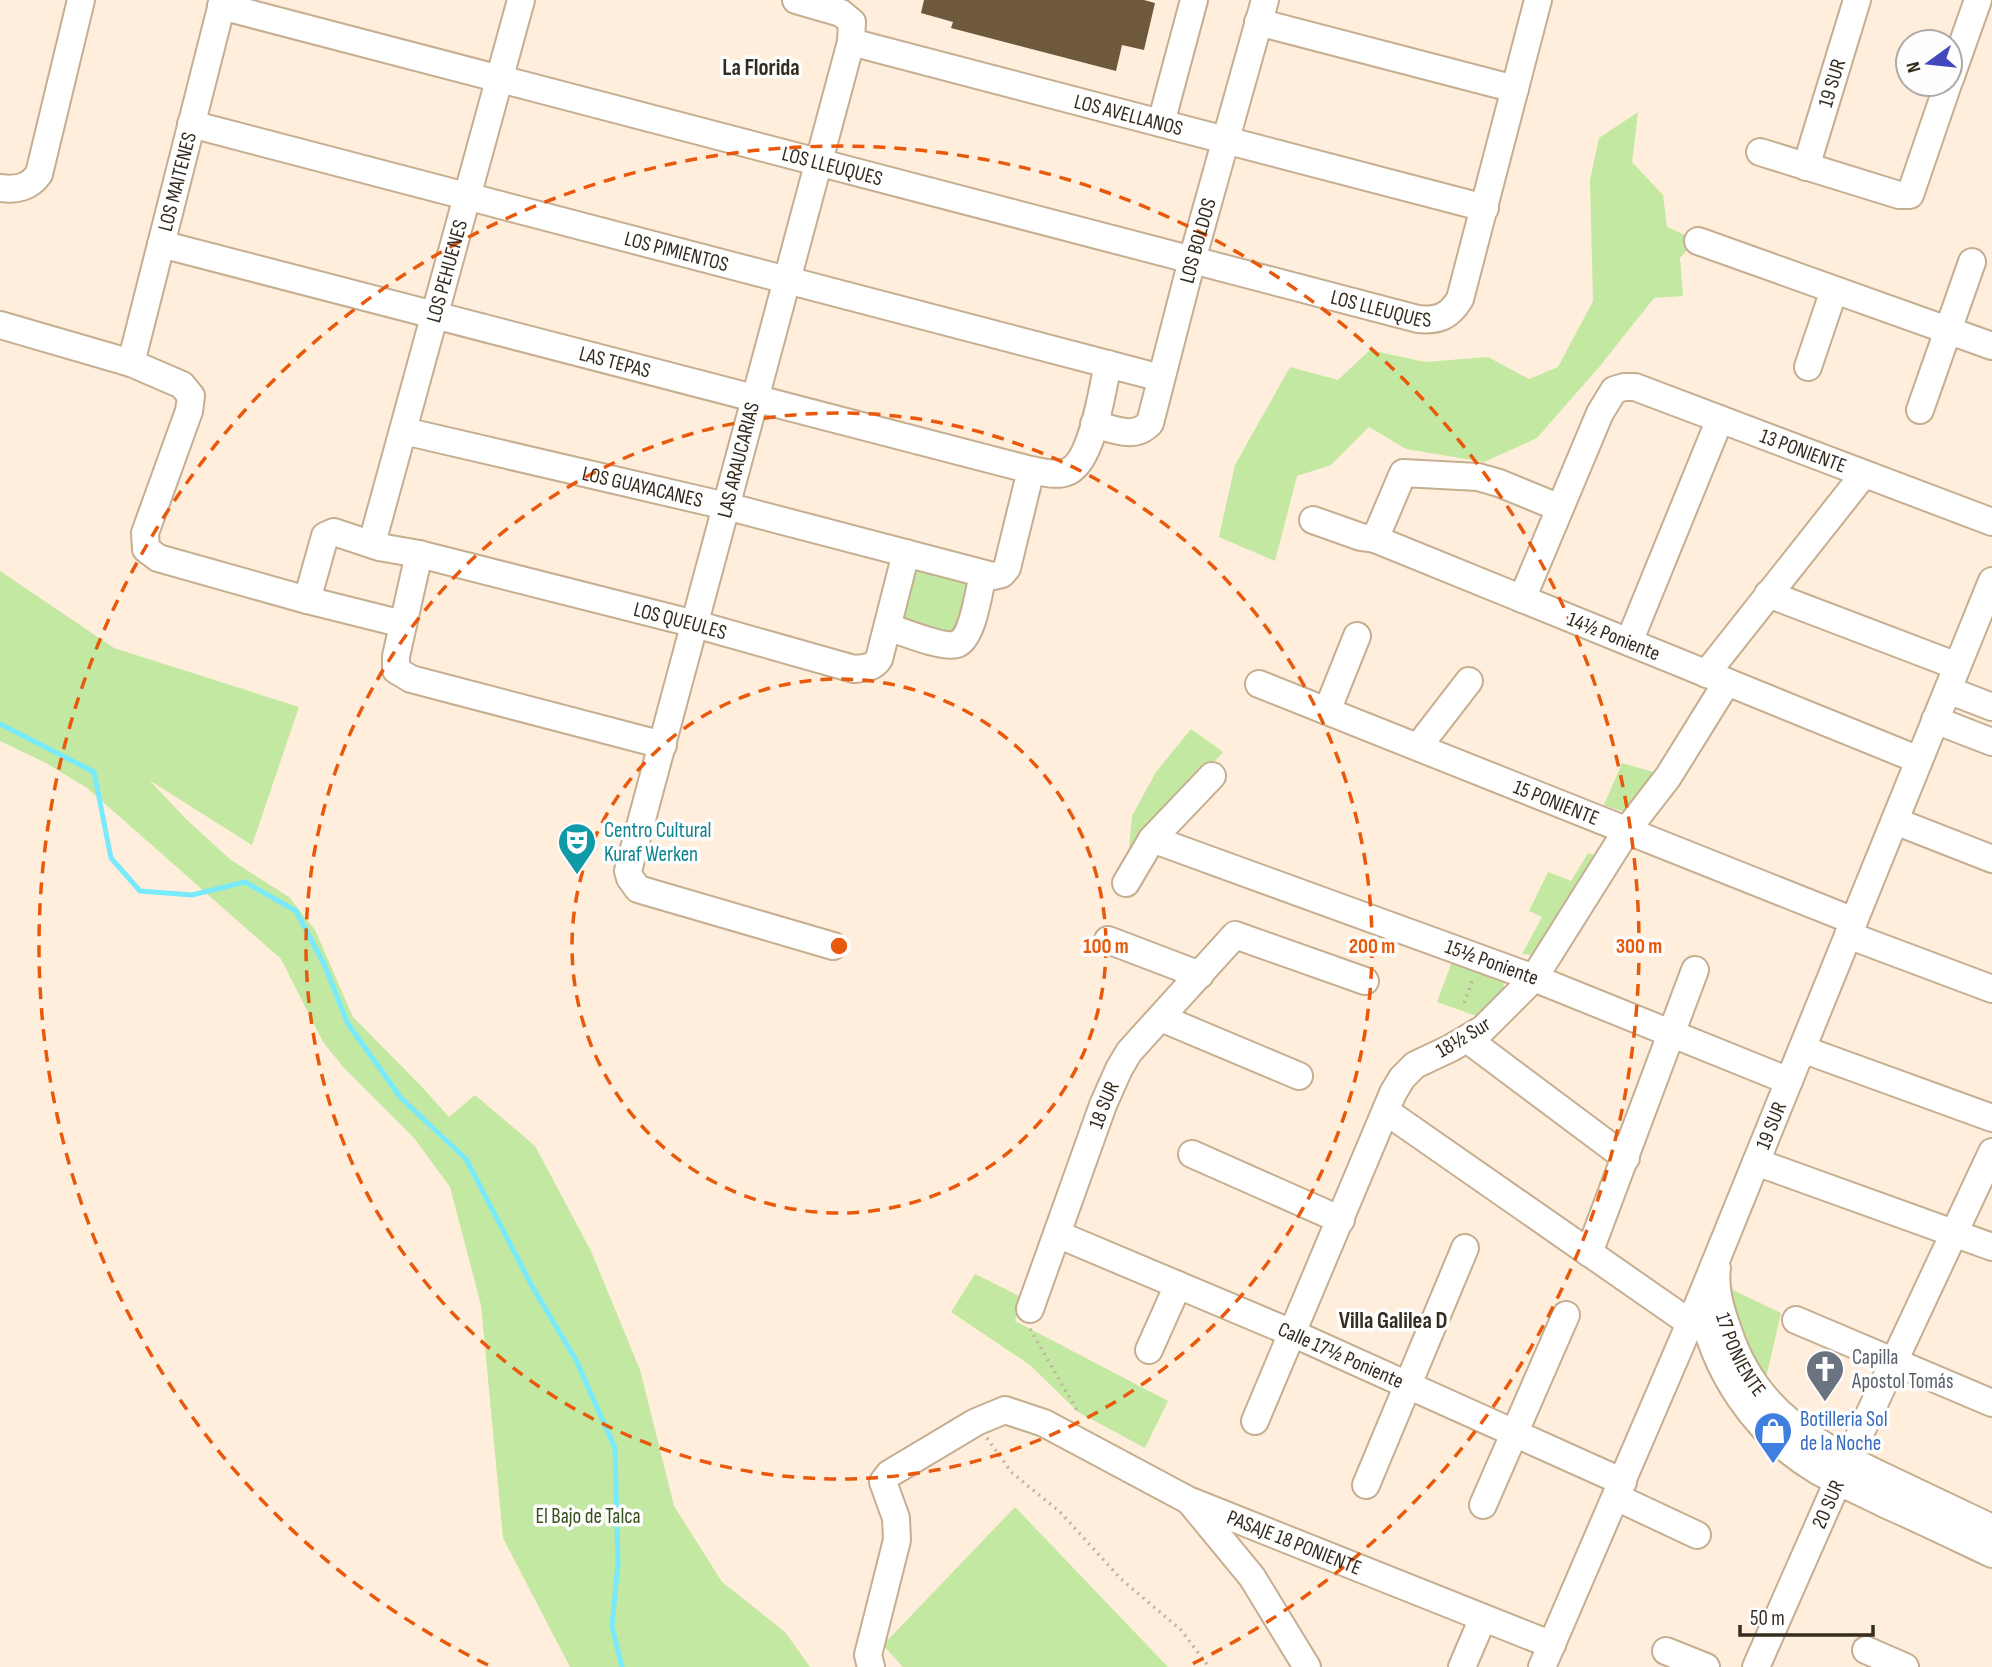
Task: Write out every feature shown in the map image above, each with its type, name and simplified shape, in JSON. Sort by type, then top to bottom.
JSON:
[{"type":"street","points":[[13,187],[33,182],[38,174],[80,0]]},
{"type":"street","name":"LOS PEHUENES","points":[[372,543],[521,0]]},
{"type":"street","points":[[796,0],[841,13],[852,22],[851,42]]},
{"type":"street","points":[[1161,123],[1194,0]]},
{"type":"street","points":[[1485,208],[1538,0]]},
{"type":"street","name":"19 SUR","points":[[1806,167],[1857,0]]},
{"type":"street","points":[[1964,33],[1974,1]]},
{"type":"street","name":"LOS LLEUQUES","points":[[222,3],[500,79],[1418,318],[1432,320],[1453,311],[1460,299],[1485,208]]},
{"type":"street","name":"LOS MAITENES","points":[[131,363],[222,3]]},
{"type":"street","points":[[1262,11],[1515,89]]},
{"type":"street","name":"LOS BOLDOS","points":[[1094,424],[1129,433],[1143,430],[1150,423],[1192,260],[1262,11]]},
{"type":"street","name":"LOS AVELLANOS","points":[[851,42],[1485,208]]},
{"type":"street","name":"LAS ARAUCARIAS","points":[[833,946],[638,889],[630,878],[628,865],[663,745],[851,42]]},
{"type":"street","points":[[1760,152],[1899,195],[1910,195],[1943,98]]},
{"type":"street","name":"LOS PIMIENTOS","points":[[191,124],[1161,378]]},
{"type":"street","points":[[1698,241],[1992,346]]},
{"type":"street","name":"LAS TEPAS","points":[[161,244],[1031,470],[1058,474],[1069,471],[1083,457],[1094,424]]},
{"type":"street","points":[[1920,410],[1972,262]]},
{"type":"street","points":[[1808,367],[1834,290]]},
{"type":"street","points":[[0,325],[131,363],[182,385],[191,396],[190,411],[145,533],[146,549],[158,558],[403,624]]},
{"type":"street","points":[[1094,424],[1108,364]]},
{"type":"street","name":"13 PONIENTE","points":[[1560,508],[1600,413],[1615,390],[1635,387],[1992,522]]},
{"type":"street","points":[[1629,642],[1720,419]]},
{"type":"street","name":"LOS GUAYACANES","points":[[404,431],[726,506],[992,574]]},
{"type":"street","points":[[888,627],[946,645],[958,644],[968,635],[992,574],[1007,568],[1031,470]]},
{"type":"street","points":[[1375,540],[1403,473],[1478,477],[1499,483],[1560,508],[1522,599]]},
{"type":"street","name":"18½ Sur","points":[[1255,1421],[1397,1086],[1415,1065],[1467,1039],[1497,1016],[1534,978],[1627,830],[1668,777],[1717,678],[1768,594],[1864,474]]},
{"type":"street","name":"14½ Poniente","points":[[1313,520],[1375,540],[1919,760]]},
{"type":"street","name":"LOS QUEULES","points":[[307,600],[326,536],[334,532],[379,547],[419,554],[695,624],[854,669],[876,664],[906,552]]},
{"type":"street","points":[[419,554],[396,656],[396,670],[411,679],[663,745]]},
{"type":"street","name":"19 SUR","points":[[1547,1656],[1718,1256],[1992,582]]},
{"type":"street","points":[[1768,594],[1953,678],[1992,707]]},
{"type":"street","points":[[1327,711],[1357,636]]},
{"type":"street","points":[[1418,747],[1469,681]]},
{"type":"street","name":"15 PONIENTE","points":[[1259,684],[1627,830],[1992,989]]},
{"type":"street","points":[[1936,720],[1992,742]]},
{"type":"street","points":[[1126,883],[1152,839],[1212,776]]},
{"type":"street","points":[[1895,821],[1992,859]]},
{"type":"street","name":"15½ Poniente","points":[[1152,839],[1534,978],[1789,1081]]},
{"type":"street","name":"18 SUR","points":[[1030,1319],[1057,1234],[1103,1105],[1119,1069],[1129,1052],[1235,935],[1365,981]]},
{"type":"street","points":[[1108,940],[1200,975]]},
{"type":"street","points":[[1589,1253],[1695,970]]},
{"type":"street","points":[[1161,1018],[1299,1076]]},
{"type":"street","points":[[1467,1039],[1626,1158]]},
{"type":"street","points":[[1802,1049],[1992,1118]]},
{"type":"street","name":"17 PONIENTE","points":[[1387,1112],[1589,1253],[1695,1311],[1703,1319],[1721,1366],[1748,1409],[1789,1451],[1992,1528]]},
{"type":"street","name":"20 SUR","points":[[1756,1667],[1992,1152]]},
{"type":"street","points":[[1192,1154],[1341,1220]]},
{"type":"street","points":[[1756,1161],[1992,1247]]},
{"type":"street","name":"Calle 17½ Poniente","points":[[1057,1234],[1292,1333],[1514,1432],[1620,1489],[1697,1535]]},
{"type":"street","points":[[1366,1485],[1465,1248]]},
{"type":"street","name":"17 PONIENTE","points":[[1718,1256],[1716,1277],[1723,1317],[1748,1374],[1760,1392],[1789,1423],[1824,1447],[1844,1471],[1992,1554]]},
{"type":"street","points":[[1149,1350],[1178,1285]]},
{"type":"street","points":[[1483,1505],[1566,1315]]},
{"type":"street","points":[[1796,1320],[1992,1403]]},
{"type":"street","name":"PASAJE 18 PONIENTE","points":[[871,1667],[868,1656],[897,1540],[896,1518],[883,1482],[889,1474],[976,1422],[1005,1409],[1044,1423],[1188,1500],[1483,1618],[1547,1656]]},
{"type":"street","points":[[1188,1500],[1252,1577],[1307,1667]]},
{"type":"street","points":[[1462,1667],[1483,1618]]},
{"type":"street","points":[[1866,1650],[1905,1667]]},
{"type":"street","points":[[1666,1651],[1706,1667]]},
{"type":"path","points":[[1030,1319],[1078,1412]]},
{"type":"path","points":[[976,1422],[1011,1472],[1060,1512],[1121,1579],[1181,1630],[1209,1667]]},
{"type":"green space","points":[[1638,112],[1632,162],[1663,195],[1667,227],[1696,240],[1680,258],[1683,296],[1654,298],[1600,366],[1537,438],[1484,462],[1406,449],[1369,427],[1331,465],[1297,476],[1275,561],[1219,537],[1235,465],[1290,367],[1338,380],[1370,350],[1425,362],[1488,357],[1529,379],[1558,367],[1593,301],[1590,180],[1599,138]]},
{"type":"green space","points":[[906,553],[983,574],[968,635],[888,627]]},
{"type":"green space","name":"El Bajo de Talca","points":[[0,571],[114,648],[299,707],[252,845],[149,780],[231,860],[289,897],[315,930],[353,1017],[449,1117],[475,1095],[535,1146],[591,1251],[640,1370],[674,1506],[722,1582],[785,1632],[810,1667],[570,1667],[503,1538],[481,1305],[450,1187],[414,1138],[344,1068],[323,1042],[281,959],[87,788],[46,763],[0,741]]},
{"type":"green space","points":[[1191,729],[1223,752],[1128,859],[1132,816],[1156,772]]},
{"type":"green space","points":[[1622,763],[1657,773],[1629,814],[1604,805]]},
{"type":"green space","points":[[1588,853],[1598,856],[1532,955],[1522,954],[1542,917],[1529,911],[1548,872],[1571,881]]},
{"type":"green space","points":[[1453,959],[1503,973],[1504,991],[1479,1017],[1437,1002]]},
{"type":"green space","points":[[975,1274],[1023,1298],[1015,1321],[1168,1401],[1145,1448],[1078,1412],[1030,1365],[951,1312]]},
{"type":"green space","points":[[1731,1289],[1781,1313],[1761,1399],[1727,1304]]},
{"type":"green space","points":[[1015,1507],[1168,1667],[903,1667],[883,1645]]},
{"type":"building","points":[[924,0],[1144,0],[1155,3],[1144,50],[1122,45],[1116,71],[951,28],[953,22],[921,13]]},
{"type":"waterway","points":[[0,724],[94,772],[111,858],[140,891],[192,895],[245,882],[296,911],[324,964],[348,1024],[401,1098],[466,1159],[532,1286],[576,1360],[615,1448],[618,1564],[612,1626],[622,1667]]},
{"type":"place","name":"Centro Cultural Kuraf Werken","points":[[577,876]]},
{"type":"place","name":"Capilla Apostol Tomás","points":[[1825,1403]]},
{"type":"place","name":"Botilleria Sol de la Noche","points":[[1773,1465]]},
{"type":"district","name":"La Florida","points":[[761,67]]},
{"type":"district","name":"Villa Galilea D","points":[[1393,1320]]}]
